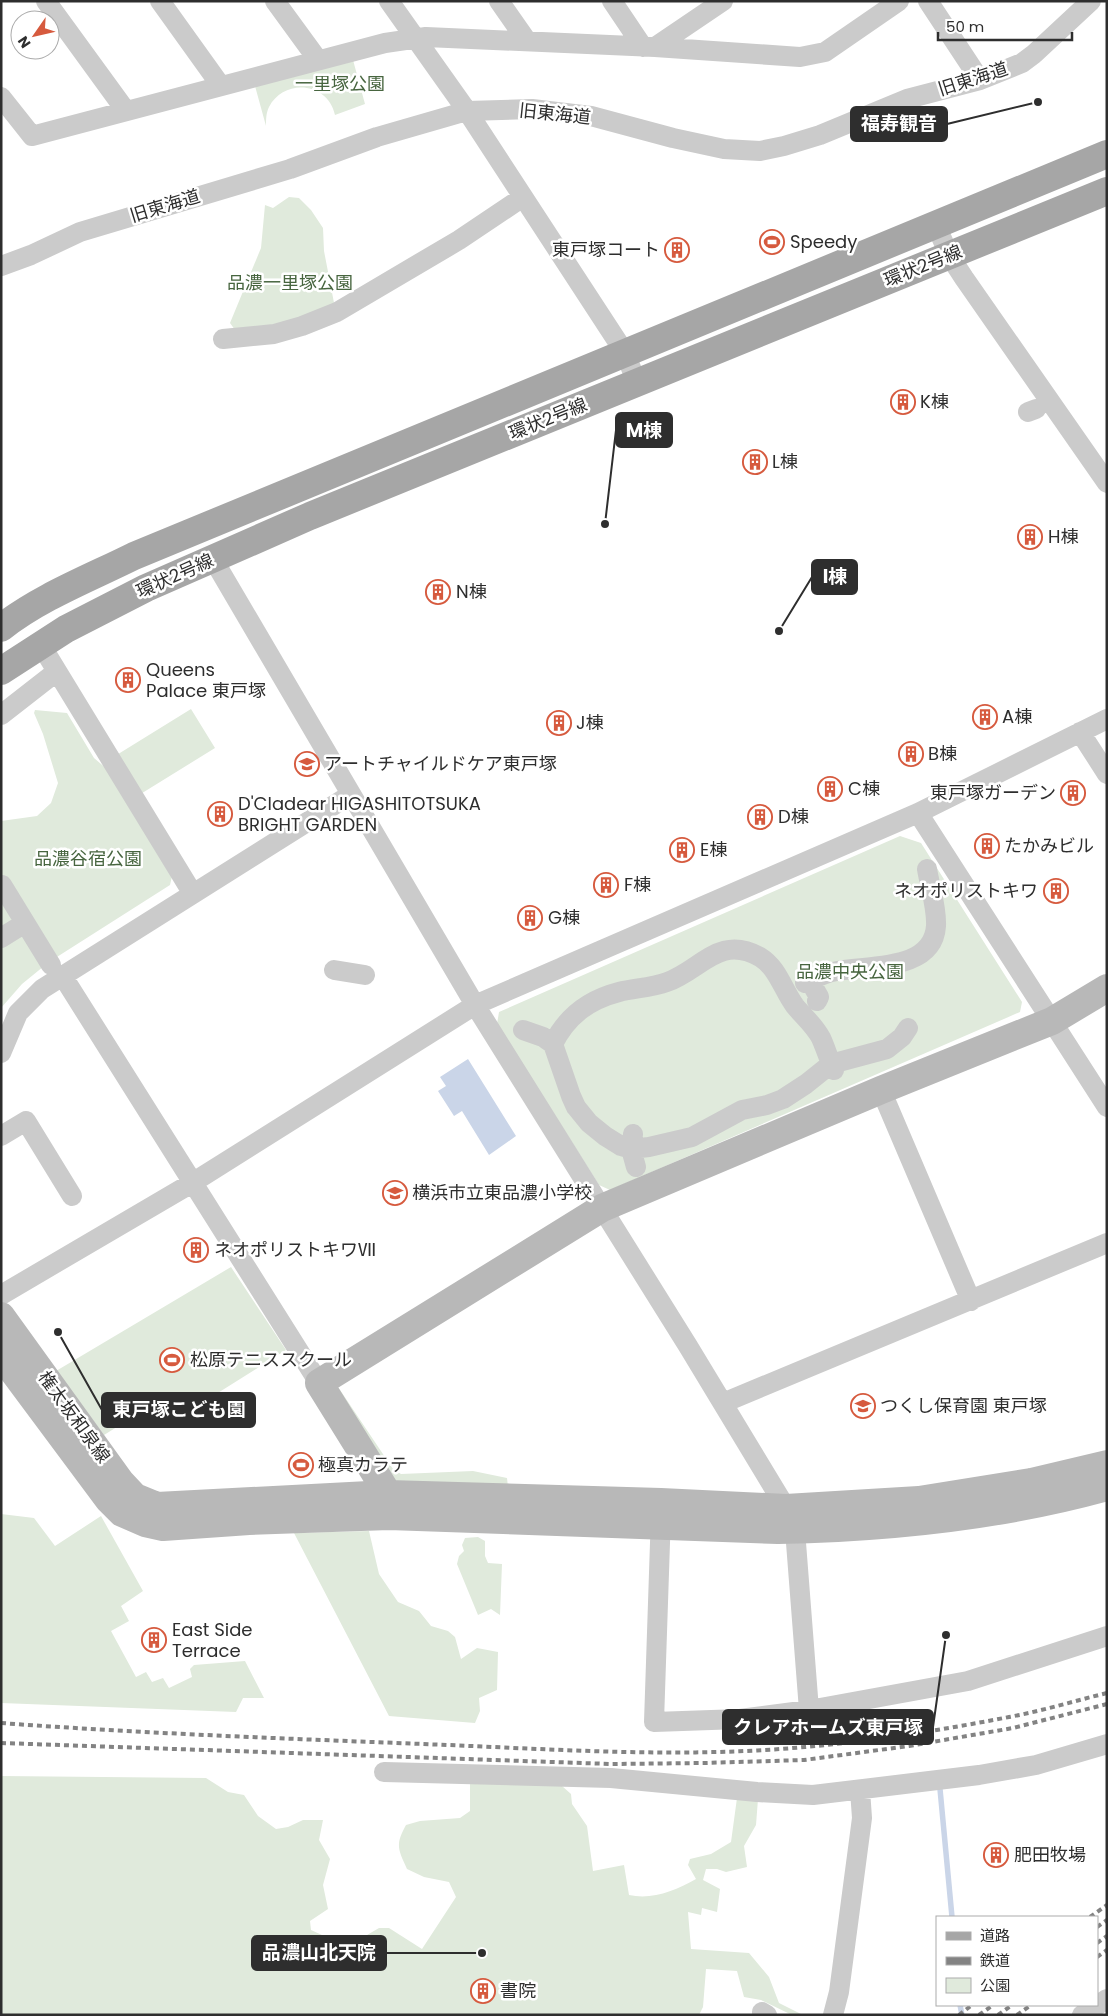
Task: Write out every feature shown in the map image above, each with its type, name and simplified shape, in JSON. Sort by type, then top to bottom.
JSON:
[{"type":"main road","name":"環状2号線","points":[[4,618],[134,556],[1107,154]]},
{"type":"main road","name":"環状2号線","points":[[1,671],[66,629],[146,588],[310,516],[1107,191]]},
{"type":"street","points":[[46,1],[126,112]]},
{"type":"street","points":[[160,1],[221,86]]},
{"type":"street","points":[[275,1],[318,60]]},
{"type":"street","points":[[389,1],[467,111],[625,353],[637,383]]},
{"type":"street","points":[[499,1],[527,41]]},
{"type":"street","points":[[612,1],[649,47]]},
{"type":"street","points":[[649,47],[723,1]]},
{"type":"street","points":[[1,97],[32,136],[384,43],[416,39],[527,41],[800,57],[825,52],[899,1]]},
{"type":"street","points":[[928,1],[980,80]]},
{"type":"street","name":"旧東海道","points":[[1,266],[31,255],[80,232],[191,197],[290,169],[377,137],[467,111],[532,109],[591,116],[672,138],[724,149],[760,151],[784,146],[820,135],[907,99],[980,80],[1022,63],[1091,1]]},
{"type":"street","points":[[224,339],[274,334],[302,326],[336,312],[459,240],[523,197]]},
{"type":"street","points":[[936,224],[949,255],[1107,482]]},
{"type":"street","points":[[214,559],[475,1005],[723,1403],[790,1519],[809,1710]]},
{"type":"street","points":[[41,645],[193,894]]},
{"type":"street","points":[[1,715],[51,676]]},
{"type":"street","points":[[1,1295],[192,1183],[475,1005],[918,813],[1107,719]]},
{"type":"street","points":[[1080,732],[1107,774]]},
{"type":"street","points":[[1,1053],[18,1013],[42,989],[57,970],[193,894],[350,794]]},
{"type":"street","points":[[918,813],[1107,1107]]},
{"type":"street","points":[[795,988],[826,973],[854,977],[915,958],[924,952],[932,943],[936,925],[934,902],[927,870]]},
{"type":"street","points":[[2,885],[17,899],[57,970],[319,1383],[388,1505]]},
{"type":"street","points":[[1,938],[34,930]]},
{"type":"street","points":[[553,1044],[568,1019],[587,1004],[619,992],[670,981],[705,958],[723,950],[741,950],[760,957],[795,988],[819,997],[814,1018],[832,1067]]},
{"type":"street","points":[[334,970],[365,975]]},
{"type":"street","points":[[795,988],[794,1005],[814,1018]]},
{"type":"street","points":[[319,1383],[602,1208],[881,1090],[1052,1021],[1107,988]]},
{"type":"street","points":[[523,1030],[543,1037],[553,1044],[571,1096],[582,1114],[605,1136],[621,1146],[633,1150],[692,1137],[742,1110],[767,1105],[783,1099],[832,1067],[887,1049],[902,1037],[908,1028]]},
{"type":"street","points":[[881,1090],[970,1301]]},
{"type":"street","points":[[1,1136],[26,1121],[72,1196]]},
{"type":"street","points":[[723,1403],[1107,1243]]},
{"type":"street","name":"権太坂和泉線","points":[[1,1316],[120,1481],[151,1514]]},
{"type":"street","name":"権太坂和泉線","points":[[1,1355],[108,1499],[122,1513],[151,1514]]},
{"type":"street","points":[[790,1519],[1031,1482],[1107,1464]]},
{"type":"street","points":[[151,1514],[388,1505],[899,1524],[964,1518],[1016,1509],[1107,1487]]},
{"type":"street","points":[[661,1514],[654,1722],[740,1719],[809,1710],[968,1681],[1107,1636]]},
{"type":"street","points":[[384,1772],[611,1778],[757,1792],[813,1795],[979,1776],[1036,1765],[1107,1744]]},
{"type":"street","points":[[834,2015],[839,1992],[862,1818],[860,1790]]},
{"type":"street","points":[[1082,2015],[1096,2006]]},
{"type":"green space","name":"一里塚公園","points":[[353,60],[365,104],[335,115],[331,104],[324,96],[315,90],[295,88],[285,91],[269,107],[266,116],[266,126],[255,86]]},
{"type":"green space","name":"品濃一里塚公園","points":[[289,197],[299,198],[311,210],[323,228],[324,251],[335,308],[238,334],[230,323],[261,248],[265,205],[273,208]]},
{"type":"green space","points":[[191,709],[215,748],[139,795],[115,756]]},
{"type":"green space","name":"品濃谷宿公園","points":[[35,710],[67,713],[94,758],[108,770],[173,872],[170,885],[49,962],[22,984],[1,1008],[1,821],[37,816],[51,803],[58,783],[43,734],[34,713]]},
{"type":"green space","name":"品濃中央公園","points":[[900,836],[921,843],[1022,1002],[1020,1012],[610,1190],[599,1185],[497,1024],[499,1012]]},
{"type":"green space","name":"松原テニススクール","points":[[231,1267],[286,1350],[170,1423],[157,1402],[104,1435],[56,1371]]},
{"type":"green space","points":[[336,1384],[393,1469],[401,1474],[473,1471],[507,1478],[508,1487],[395,1485],[334,1395]]},
{"type":"green space","points":[[1,1514],[34,1518],[55,1546],[101,1516],[143,1591],[121,1606],[129,1621],[111,1631],[136,1677],[146,1672],[152,1682],[163,1678],[169,1688],[192,1677],[190,1669],[194,1665],[245,1661],[264,1698],[243,1698],[236,1712],[1,1703]]},
{"type":"green space","points":[[369,1531],[379,1574],[398,1602],[419,1611],[431,1626],[448,1631],[455,1637],[461,1659],[477,1648],[498,1652],[497,1690],[479,1698],[480,1711],[475,1723],[389,1716],[294,1533]]},
{"type":"green space","points":[[478,1537],[485,1541],[485,1556],[488,1563],[502,1564],[500,1615],[491,1609],[478,1615],[457,1564],[459,1556],[464,1551],[462,1545],[465,1538]]},
{"type":"green space","points":[[1,1776],[206,1778],[228,1792],[244,1795],[258,1816],[276,1829],[288,1827],[303,1820],[323,1820],[319,1840],[330,1859],[323,1885],[328,1909],[310,1921],[311,1930],[333,1940],[355,1942],[379,1928],[389,1928],[422,1949],[456,1897],[449,1882],[424,1877],[407,1869],[400,1852],[400,1838],[406,1825],[420,1821],[460,1818],[470,1811],[470,1783],[562,1786],[571,1794],[572,1804],[587,1826],[593,1871],[624,1865],[629,1895],[638,1896],[663,1893],[696,1879],[688,1865],[690,1859],[711,1854],[731,1842],[737,1798],[758,1799],[756,1825],[744,1846],[747,1867],[726,1872],[717,1869],[706,1869],[703,1880],[720,1889],[717,1912],[702,1908],[701,1915],[688,1912],[691,1949],[749,1953],[769,1977],[779,2003],[803,2015],[792,2015],[761,2000],[744,1997],[737,1971],[706,1969],[703,2007],[699,2015],[1,2015]]},
{"type":"water","points":[[468,1059],[516,1136],[489,1155],[462,1111],[454,1116],[438,1091],[446,1086],[440,1077]]},
{"type":"waterway","points":[[940,1789],[952,1916]]},
{"type":"waterway","points":[[960,2006],[962,2015]]},
{"type":"railway","points":[[1,1723],[169,1733],[537,1749],[671,1753],[716,1752],[805,1747],[907,1735],[1021,1715],[1107,1693]]},
{"type":"railway","points":[[1,1743],[611,1764],[804,1760],[909,1746],[1013,1728],[1107,1704]]},
{"type":"railway","points":[[1091,1916],[1107,1905]]},
{"type":"railway","points":[[1098,1926],[1107,1920]]},
{"type":"railway","points":[[1098,1942],[1107,1936]]},
{"type":"railway","points":[[1098,1956],[1107,1950]]},
{"type":"railway","points":[[959,2015],[971,2006]]},
{"type":"railway","points":[[979,2015],[992,2006]]},
{"type":"railway","points":[[998,2015],[1011,2006]]},
{"type":"railway","points":[[1017,2015],[1030,2006]]},
{"type":"place","name":"福寿観音","points":[[1038,102]]},
{"type":"place","name":"Speedy","points":[[772,242]]},
{"type":"place","name":"東戸塚コート","points":[[677,250]]},
{"type":"place","name":"K棟","points":[[903,402]]},
{"type":"place","name":"L棟","points":[[755,462]]},
{"type":"place","name":"M棟","points":[[605,524]]},
{"type":"place","name":"H棟","points":[[1030,537]]},
{"type":"place","name":"N棟","points":[[438,592]]},
{"type":"place","name":"I棟","points":[[779,631]]},
{"type":"place","name":"Queens Palace 東戸塚","points":[[128,680]]},
{"type":"place","name":"A棟","points":[[985,717]]},
{"type":"place","name":"J棟","points":[[559,723]]},
{"type":"place","name":"B棟","points":[[911,754]]},
{"type":"place","name":"アートチャイルドケア東戸塚","points":[[307,764]]},
{"type":"place","name":"C棟","points":[[830,789]]},
{"type":"place","name":"東戸塚ガーデン","points":[[1073,793]]},
{"type":"place","name":"D'Cladear HIGASHITOTSUKA BRIGHT GARDEN","points":[[220,814]]},
{"type":"place","name":"D棟","points":[[760,817]]},
{"type":"place","name":"たかみビル","points":[[987,846]]},
{"type":"place","name":"E棟","points":[[682,850]]},
{"type":"place","name":"F棟","points":[[606,885]]},
{"type":"place","name":"ネオポリストキワ","points":[[1056,891]]},
{"type":"place","name":"G棟","points":[[530,918]]},
{"type":"place","name":"横浜市立東品濃小学校","points":[[395,1193]]},
{"type":"place","name":"ネオポリストキワⅦ","points":[[196,1250]]},
{"type":"place","name":"東戸塚こども園","points":[[58,1332]]},
{"type":"place","name":"松原テニススクール","points":[[172,1360]]},
{"type":"place","name":"つくし保育園 東戸塚","points":[[863,1406]]},
{"type":"place","name":"極真カラテ","points":[[301,1465]]},
{"type":"place","name":"クレアホームズ東戸塚","points":[[946,1635]]},
{"type":"place","name":"East Side Terrace","points":[[154,1640]]},
{"type":"place","name":"肥田牧場","points":[[996,1855]]},
{"type":"place","name":"品濃山北天院","points":[[482,1953]]},
{"type":"place","name":"書院","points":[[483,1991]]}]
